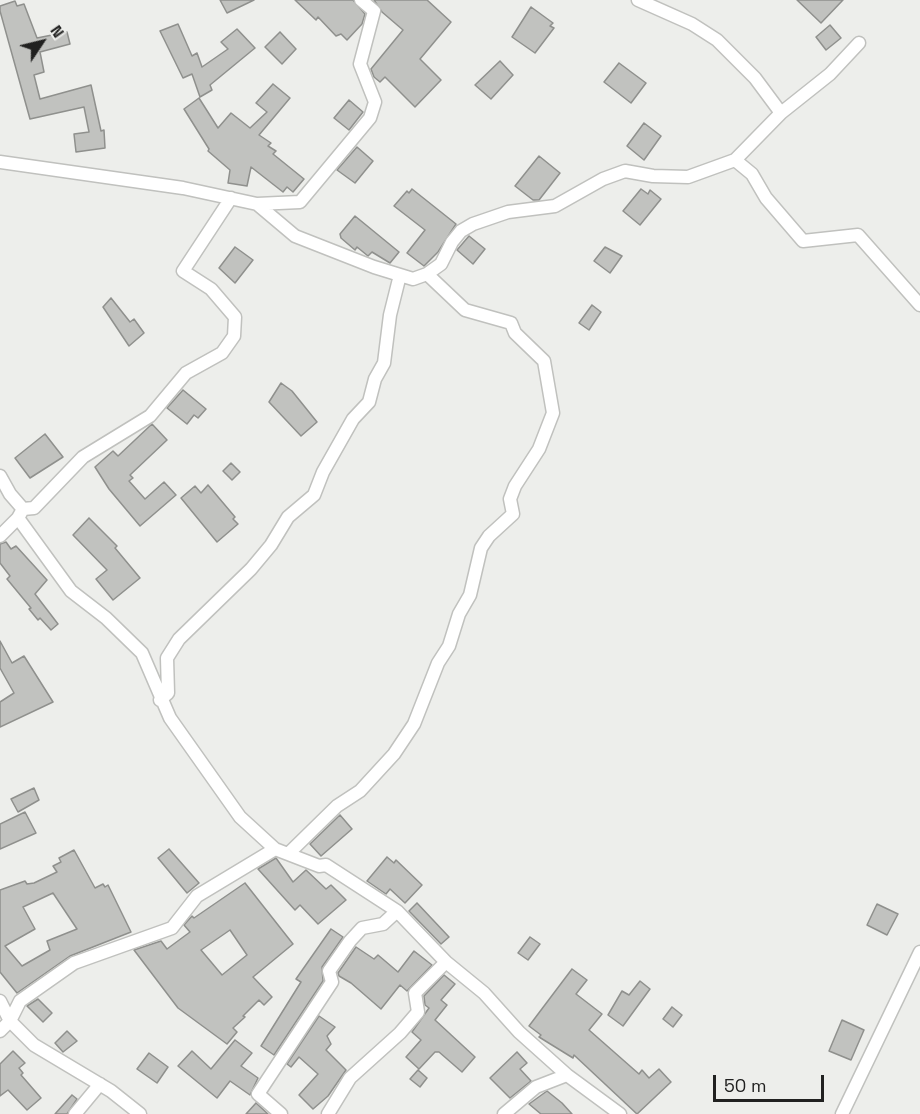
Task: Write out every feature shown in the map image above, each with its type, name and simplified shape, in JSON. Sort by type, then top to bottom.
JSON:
[{"type":"street","points":[[0,162],[257,204],[300,202],[370,118],[375,102],[360,64],[374,10],[361,0]]},
{"type":"street","points":[[638,0],[692,24],[717,40],[755,78],[781,113]]},
{"type":"street","points":[[257,204],[295,236],[413,279],[427,274],[441,264],[452,242],[461,231],[473,224],[508,212],[555,206],[603,179],[625,171],[653,176],[688,177],[735,160],[781,113],[830,74],[859,43]]},
{"type":"street","points":[[735,160],[752,174],[766,198],[803,241],[858,235],[920,305]]},
{"type":"street","points":[[0,536],[21,513],[34,508],[83,457],[150,416],[186,373],[222,353],[234,336],[235,317],[211,290],[183,271],[231,198]]},
{"type":"street","points":[[288,854],[337,806],[360,791],[394,754],[414,724],[438,663],[450,646],[459,614],[470,595],[481,548],[489,536],[513,514],[510,499],[514,486],[539,449],[553,413],[544,361],[515,333],[511,323],[465,310],[427,274]]},
{"type":"street","points":[[160,700],[168,693],[167,658],[179,639],[251,569],[271,545],[288,517],[314,495],[323,472],[353,419],[369,402],[375,379],[384,363],[390,315],[400,275]]},
{"type":"street","points":[[0,476],[71,591],[106,618],[142,653],[160,700],[170,718],[240,817],[274,849],[319,866],[326,865],[397,910],[446,962],[484,993],[519,1032],[567,1075],[620,1114]]},
{"type":"street","points":[[0,1031],[10,1021],[21,1001],[74,963],[172,928],[197,896],[274,849]]},
{"type":"street","points":[[281,1114],[258,1094],[332,982],[329,971],[350,941],[362,928],[383,924],[397,910]]},
{"type":"street","points":[[842,1114],[920,952]]},
{"type":"street","points":[[328,1114],[350,1078],[400,1033],[418,1012],[415,993],[446,962]]},
{"type":"street","points":[[0,1001],[10,1021],[34,1045],[100,1084],[140,1114]]},
{"type":"street","points":[[504,1114],[536,1087],[567,1075]]},
{"type":"street","points":[[75,1114],[100,1084]]},
{"type":"building","points":[[220,0],[254,0],[227,13]]},
{"type":"building","points":[[295,0],[353,0],[365,14],[362,24],[347,40],[341,34],[336,36],[318,17],[316,20]]},
{"type":"building","points":[[374,0],[427,0],[451,22],[420,59],[441,80],[415,107],[385,77],[380,82],[374,77],[371,69],[403,30],[382,12]]},
{"type":"building","points":[[797,0],[843,0],[821,23]]},
{"type":"building","points":[[15,1],[17,6],[24,4],[37,38],[67,32],[70,44],[40,52],[44,72],[34,75],[40,99],[91,85],[101,131],[104,130],[105,148],[76,152],[74,134],[89,132],[84,107],[30,119],[0,11],[0,6]]},
{"type":"building","points":[[531,7],[553,23],[550,26],[554,28],[535,53],[512,37]]},
{"type":"building","points":[[178,24],[192,56],[197,53],[202,67],[228,49],[221,42],[237,29],[255,48],[210,85],[212,90],[200,97],[192,74],[183,78],[160,31]]},
{"type":"building","points":[[830,25],[841,38],[826,50],[816,37]]},
{"type":"building","points":[[280,32],[296,49],[282,64],[265,47]]},
{"type":"building","points":[[500,61],[513,75],[491,99],[475,85]]},
{"type":"building","points":[[619,63],[646,83],[631,103],[604,82]]},
{"type":"building","points":[[273,84],[290,98],[259,135],[271,143],[268,146],[276,151],[273,154],[304,179],[293,192],[287,187],[283,192],[251,167],[247,186],[228,183],[230,170],[208,151],[209,149],[184,109],[199,98],[218,128],[231,113],[250,128],[267,112],[256,103]]},
{"type":"building","points":[[349,100],[363,112],[349,130],[334,118]]},
{"type":"building","points":[[644,123],[661,136],[644,160],[627,146]]},
{"type":"building","points":[[357,147],[373,161],[355,183],[337,170]]},
{"type":"building","points":[[539,156],[560,173],[539,200],[533,200],[515,186]]},
{"type":"building","points":[[412,189],[456,224],[438,252],[424,266],[407,253],[425,230],[394,206],[407,191],[409,193]]},
{"type":"building","points":[[641,189],[648,194],[650,190],[661,199],[640,225],[623,211]]},
{"type":"building","points":[[355,216],[399,252],[390,263],[372,252],[368,256],[357,247],[355,250],[341,238],[340,234]]},
{"type":"building","points":[[469,236],[485,249],[473,264],[457,250]]},
{"type":"building","points":[[235,247],[253,260],[235,283],[219,268]]},
{"type":"building","points":[[605,247],[622,256],[610,273],[594,261]]},
{"type":"building","points":[[111,298],[130,322],[134,319],[144,333],[129,346],[103,307]]},
{"type":"building","points":[[592,305],[601,312],[589,330],[579,323]]},
{"type":"building","points":[[281,383],[292,391],[317,422],[301,436],[269,402]]},
{"type":"building","points":[[183,390],[206,409],[198,418],[194,415],[187,424],[167,408]]},
{"type":"building","points":[[152,424],[167,440],[130,475],[133,478],[129,481],[145,499],[164,482],[176,495],[140,526],[109,489],[95,467],[113,451],[118,456]]},
{"type":"building","points":[[45,434],[63,457],[30,478],[15,458]]},
{"type":"building","points":[[231,463],[240,472],[232,480],[223,471]]},
{"type":"building","points":[[208,485],[235,517],[233,519],[238,524],[217,542],[181,498],[195,486],[201,493]]},
{"type":"building","points":[[89,518],[117,546],[115,548],[140,578],[113,600],[96,579],[107,570],[73,535]]},
{"type":"building","points":[[6,542],[11,549],[16,546],[47,580],[35,594],[58,624],[51,630],[40,618],[38,620],[7,579],[10,576],[0,563],[0,544]]},
{"type":"building","points":[[0,641],[12,663],[24,656],[53,702],[0,727],[0,702],[14,693],[0,668]]},
{"type":"building","points":[[34,788],[39,800],[18,812],[11,799]]},
{"type":"building","points":[[25,812],[36,833],[0,849],[0,824]]},
{"type":"building","points":[[340,815],[352,829],[321,856],[310,844]]},
{"type":"building","points":[[169,849],[199,883],[187,893],[158,858]]},
{"type":"building","points":[[74,850],[95,888],[103,884],[105,887],[108,885],[131,932],[70,956],[17,993],[0,972],[0,890],[25,881],[27,884],[34,883],[57,872],[53,866],[61,862],[59,858]],"holes":[[[53,893],[77,929],[47,941],[50,950],[22,966],[5,946],[35,929],[23,907]]]},
{"type":"building","points":[[387,857],[394,863],[396,860],[422,885],[405,903],[390,889],[386,894],[367,881]]},
{"type":"building","points":[[276,858],[293,882],[306,870],[326,889],[331,885],[346,900],[318,924],[300,905],[295,910],[258,869]]},
{"type":"building","points":[[245,883],[293,944],[253,977],[272,997],[264,1005],[259,1000],[243,1016],[245,1017],[233,1028],[237,1032],[227,1044],[178,1008],[134,950],[161,941],[167,949],[190,932],[184,925],[192,916],[194,918]],"holes":[[[230,930],[247,955],[222,975],[201,950]]]},
{"type":"building","points":[[417,903],[449,937],[441,944],[409,911]]},
{"type":"building","points":[[877,904],[898,914],[887,935],[867,925]]},
{"type":"building","points":[[331,929],[343,937],[322,967],[323,981],[274,1055],[261,1046],[301,982],[296,979]]},
{"type":"building","points":[[530,937],[540,944],[528,960],[518,953]]},
{"type":"building","points":[[356,947],[374,959],[378,955],[398,972],[414,951],[432,965],[407,991],[400,985],[381,1009],[351,983],[339,976],[338,973]]},
{"type":"building","points":[[572,969],[587,980],[576,994],[602,1014],[589,1030],[639,1074],[642,1070],[649,1078],[659,1069],[671,1082],[637,1114],[574,1055],[573,1058],[539,1037],[541,1035],[529,1026]]},
{"type":"building","points":[[444,975],[455,984],[441,1000],[447,1005],[435,1020],[475,1057],[462,1072],[439,1052],[435,1052],[419,1069],[406,1057],[421,1040],[412,1032],[429,1008],[425,1005],[424,996]]},
{"type":"building","points":[[640,981],[650,989],[623,1026],[608,1015],[622,991],[629,995]]},
{"type":"building","points":[[38,999],[52,1013],[43,1022],[27,1006]]},
{"type":"building","points":[[672,1007],[682,1015],[673,1027],[663,1019]]},
{"type":"building","points":[[319,1016],[335,1027],[327,1036],[331,1044],[326,1050],[346,1070],[328,1096],[313,1109],[299,1095],[318,1074],[299,1057],[291,1067],[287,1064]]},
{"type":"building","points":[[842,1020],[864,1030],[851,1060],[829,1051]]},
{"type":"building","points":[[67,1031],[77,1041],[63,1052],[55,1043]]},
{"type":"building","points":[[235,1040],[252,1053],[241,1066],[258,1078],[250,1095],[230,1081],[217,1098],[178,1066],[192,1051],[211,1069]]},
{"type":"building","points":[[13,1051],[25,1063],[19,1068],[23,1073],[21,1075],[41,1098],[27,1110],[8,1090],[0,1096],[0,1064]]},
{"type":"building","points":[[517,1052],[527,1063],[520,1069],[531,1081],[510,1098],[490,1078]]},
{"type":"building","points":[[149,1053],[168,1067],[157,1083],[137,1069]]},
{"type":"building","points":[[418,1070],[427,1078],[420,1087],[410,1079]]},
{"type":"building","points":[[547,1091],[572,1114],[541,1114],[529,1104]]},
{"type":"building","points":[[72,1095],[77,1099],[67,1114],[55,1114]]},
{"type":"building","points":[[256,1103],[268,1114],[246,1114]]}]
